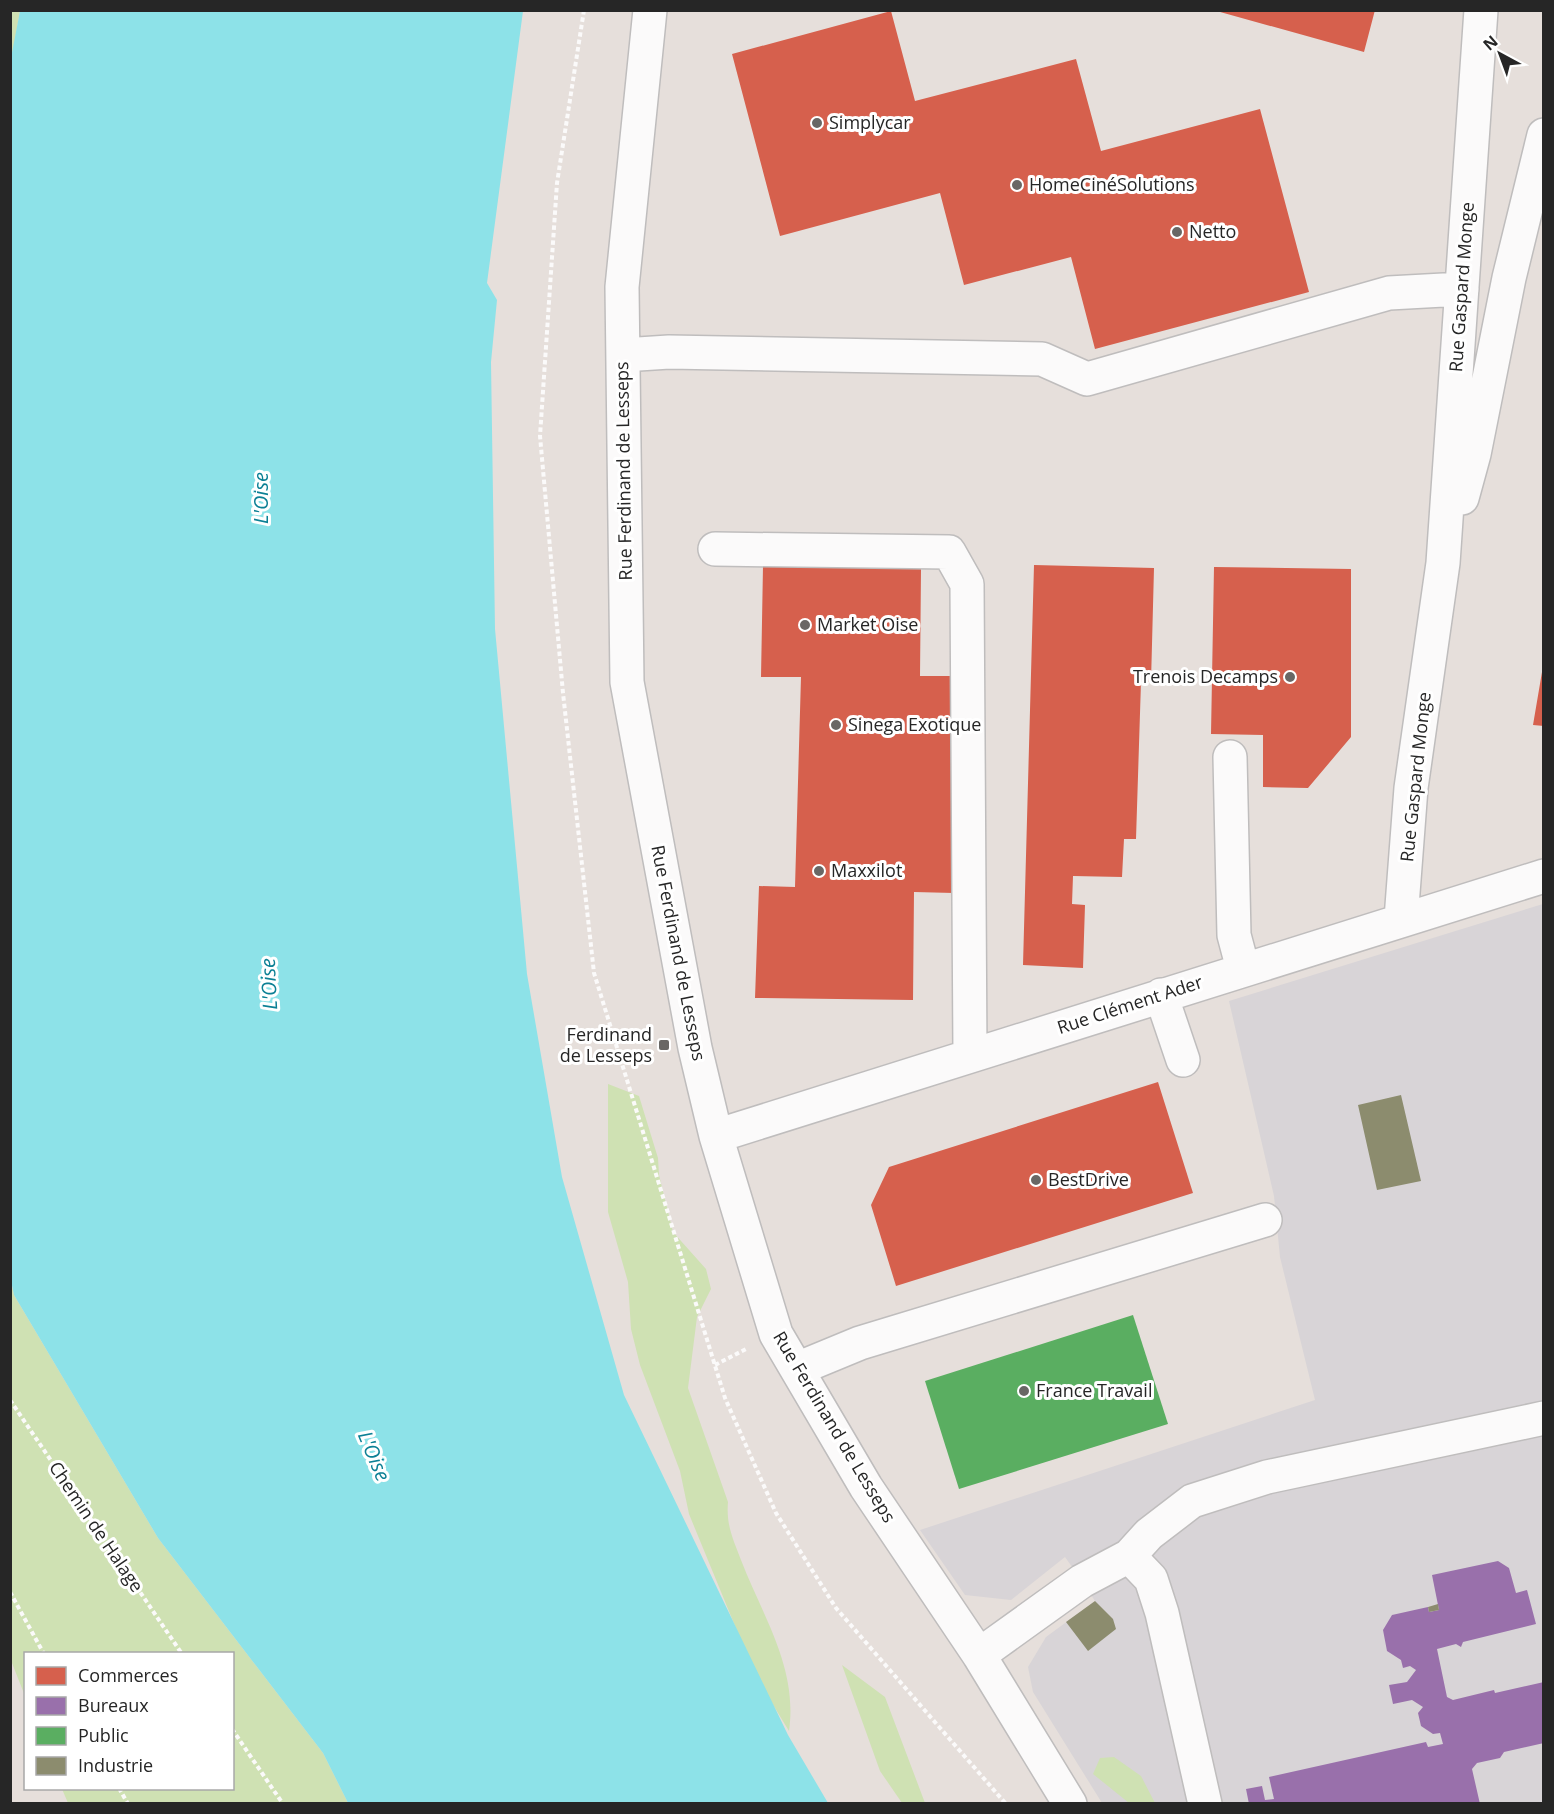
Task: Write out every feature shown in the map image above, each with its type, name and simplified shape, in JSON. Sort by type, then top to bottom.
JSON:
[{"type":"street","name":"Rue Ferdinand de Lesseps","points":[[650,10],[622,287],[627,682],[695,1048],[716,1136],[776,1334],[866,1487],[980,1655],[1070,1803]]},
{"type":"street","name":"Rue Gaspard Monge","points":[[1401,919],[1411,788],[1443,563],[1480,10]]},
{"type":"street","name":"Rue Gaspard Monge","points":[[1443,563],[1474,454],[1509,278],[1544,135]]},
{"type":"street","points":[[623,355],[669,352],[1042,359],[1087,379],[1389,293],[1462,282],[1509,278]]},
{"type":"street","points":[[715,549],[949,552],[967,584],[970,1055]]},
{"type":"street","points":[[1230,757],[1234,935],[1243,969]]},
{"type":"street","name":"Rue Clément Ader","points":[[716,1136],[1401,919],[1544,876]]},
{"type":"street","points":[[1161,995],[1183,1060]]},
{"type":"street","points":[[797,1369],[860,1343],[1265,1220]]},
{"type":"street","points":[[980,1655],[1082,1581],[1129,1556],[1151,1532],[1192,1501],[1267,1478],[1544,1418]]},
{"type":"street","points":[[1129,1556],[1151,1579],[1162,1613],[1205,1803]]},
{"type":"path","name":"Chemin de Halage","points":[[10,1400],[181,1652]]},
{"type":"path","points":[[10,1592],[44,1652]]},
{"type":"path","points":[[234,1732],[283,1803]]},
{"type":"path","points":[[120,1790],[128,1803]]},
{"type":"shaded area","points":[[1543,904],[1543,1803],[1102,1803],[1033,1692],[1028,1667],[1046,1637],[1095,1601],[1082,1581],[1065,1557],[1011,1600],[965,1595],[920,1530],[1315,1400],[1280,1257],[1274,1196],[1229,1001]]},
{"type":"green space","points":[[11,11],[20,11],[11,63]]},
{"type":"green space","points":[[608,1084],[639,1096],[658,1158],[659,1175],[673,1232],[706,1269],[711,1289],[697,1317],[688,1388],[728,1502],[728,1518],[733,1538],[784,1664],[790,1708],[789,1731],[756,1677],[689,1514],[680,1471],[640,1365],[631,1329],[628,1282],[608,1212]]},
{"type":"green space","points":[[10,1277],[14,1295],[158,1538],[323,1753],[348,1803],[68,1803],[62,1790],[234,1790],[234,1652],[24,1652],[24,1693],[10,1658]]},
{"type":"green space","points":[[842,1665],[885,1697],[925,1803],[902,1803],[880,1771]]},
{"type":"green space","points":[[1114,1757],[1141,1776],[1155,1803],[1129,1803],[1093,1774],[1100,1758]]},
{"type":"water","name":"L'Oise","points":[[20,11],[523,11],[487,283],[497,300],[491,362],[495,629],[527,974],[562,1177],[624,1395],[788,1735],[828,1803],[348,1803],[323,1753],[158,1538],[14,1295],[10,1276],[10,63]]},
{"type":"building: Commerces","points":[[1213,10],[1375,10],[1364,52]]},
{"type":"building: Commerces","points":[[891,11],[915,101],[1076,59],[1101,151],[1260,109],[1309,292],[1095,349],[1071,257],[964,285],[940,193],[780,236],[732,54]]},
{"type":"building: Commerces","points":[[1034,565],[1154,568],[1151,682],[1141,682],[1136,839],[1124,839],[1122,877],[1073,876],[1072,904],[1085,905],[1083,968],[1023,965]]},
{"type":"building: Commerces","points":[[763,566],[921,569],[920,676],[957,676],[954,893],[914,892],[913,1000],[755,998],[759,886],[795,887],[801,677],[761,677]]},
{"type":"building: Commerces","points":[[1214,567],[1351,569],[1351,737],[1308,788],[1263,787],[1263,735],[1211,734]]},
{"type":"building: Commerces","points":[[1542,672],[1544,672],[1544,726],[1533,725]]},
{"type":"building: Commerces","name":"BestDrive","points":[[1158,1082],[1193,1193],[896,1286],[871,1205],[889,1167]]},
{"type":"building: Bureaux","points":[[1498,1561],[1509,1568],[1516,1593],[1527,1590],[1536,1624],[1463,1642],[1461,1647],[1456,1644],[1437,1649],[1447,1697],[1453,1700],[1494,1690],[1495,1693],[1544,1682],[1544,1743],[1504,1752],[1500,1758],[1477,1763],[1472,1769],[1480,1804],[1249,1804],[1246,1789],[1262,1786],[1265,1800],[1274,1799],[1269,1777],[1426,1742],[1428,1747],[1443,1744],[1440,1733],[1433,1734],[1421,1726],[1418,1713],[1423,1707],[1412,1700],[1393,1704],[1389,1685],[1407,1682],[1416,1670],[1410,1666],[1403,1668],[1401,1660],[1387,1651],[1383,1630],[1392,1615],[1428,1607],[1429,1612],[1439,1610],[1432,1575]]},
{"type":"building: Public","points":[[1133,1315],[1168,1424],[959,1489],[925,1381]]},
{"type":"building: Industrie","points":[[1401,1095],[1421,1181],[1377,1190],[1358,1105]]},
{"type":"building: Industrie","points":[[1095,1601],[1113,1619],[1116,1629],[1088,1651],[1066,1622]]},
{"type":"building: Industrie","points":[[1438,1604],[1439,1610],[1429,1612],[1428,1607]]},
{"type":"place","name":"Simplycar","points":[[817,123]]},
{"type":"place","name":"HomeCinéSolutions","points":[[1017,185]]},
{"type":"place","name":"Netto","points":[[1177,232]]},
{"type":"place","name":"Market Oise","points":[[805,625]]},
{"type":"place","name":"Trenois Decamps","points":[[1290,677]]},
{"type":"place","name":"Sinega Exotique","points":[[836,725]]},
{"type":"place","name":"Maxxilot","points":[[819,871]]},
{"type":"place","name":"Ferdinand de Lesseps","points":[[664,1045]]},
{"type":"place","name":"BestDrive","points":[[1036,1180]]},
{"type":"place","name":"France Travail","points":[[1024,1391]]}]
